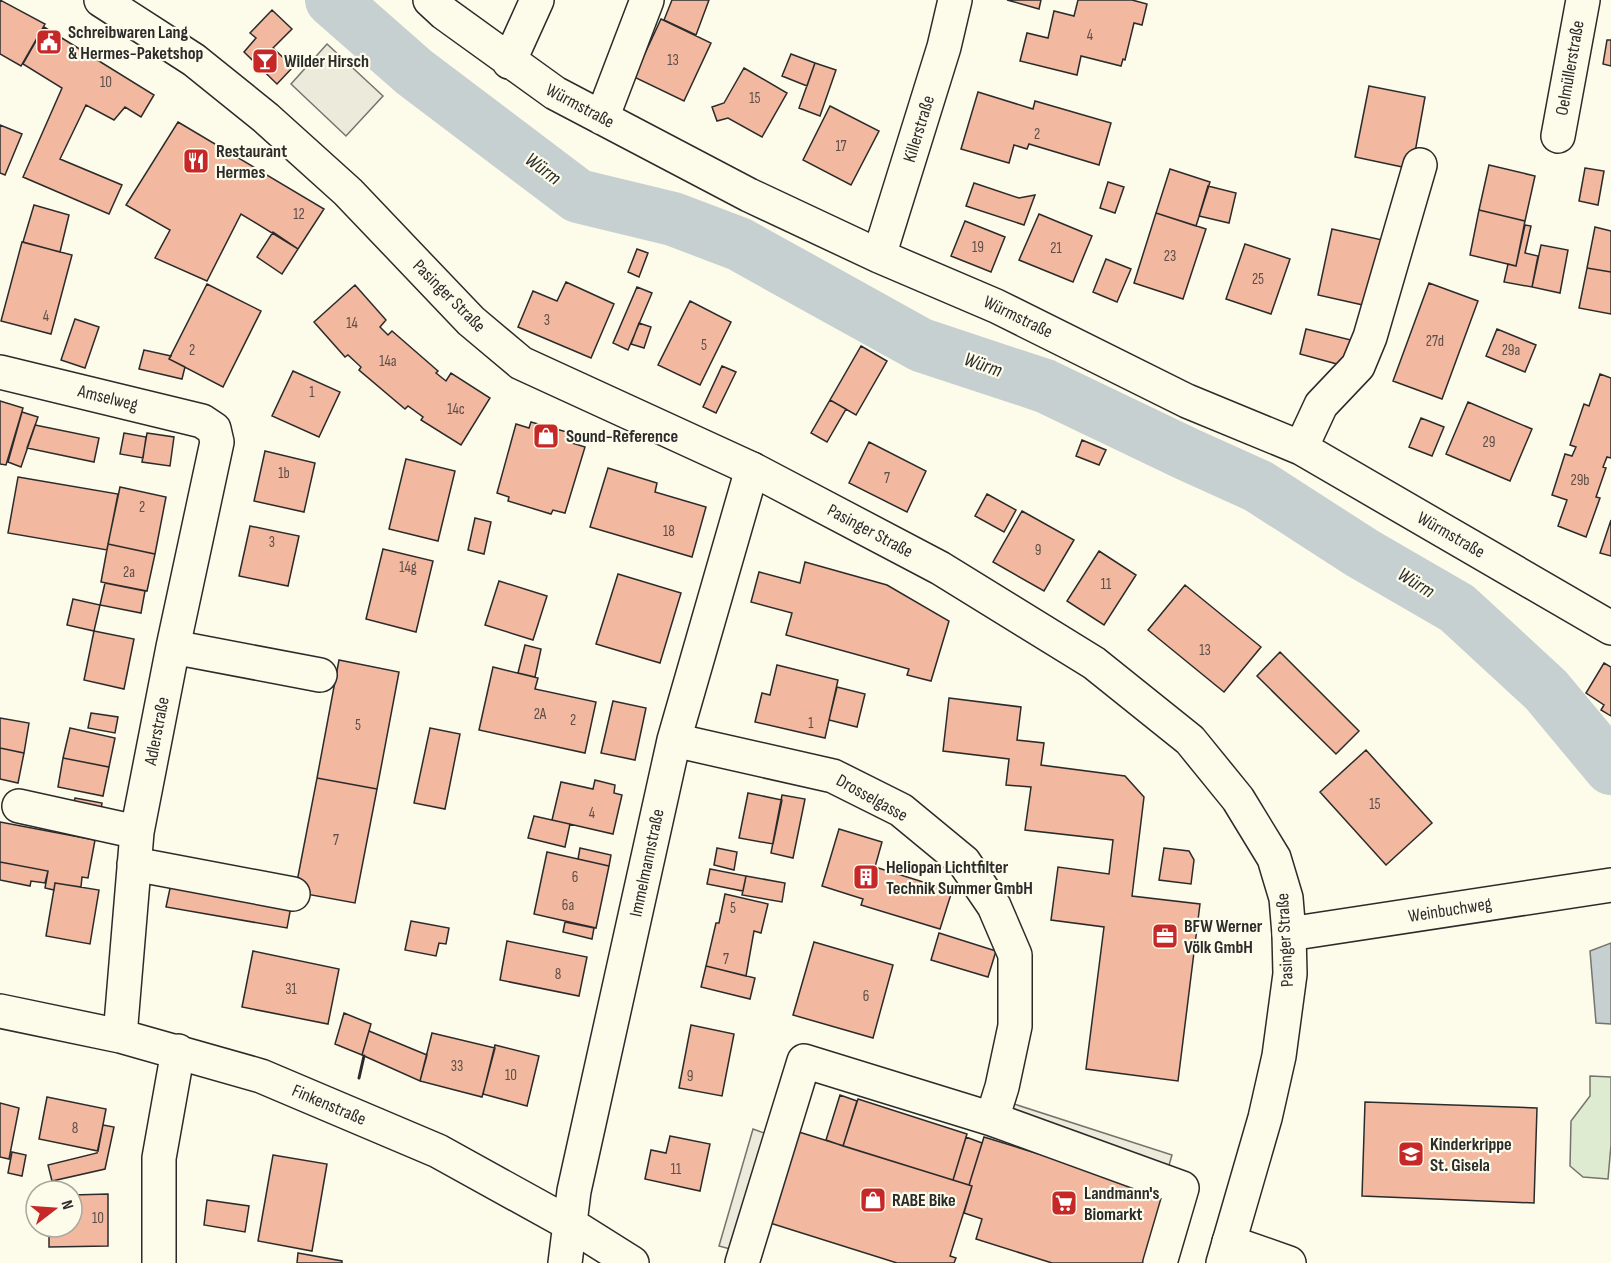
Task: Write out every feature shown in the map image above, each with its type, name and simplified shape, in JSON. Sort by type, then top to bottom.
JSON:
[{"type":"street","name":"Pasinger Straße","points":[[101,0],[194,60],[266,118],[348,192],[471,321],[521,363],[752,469],[940,568],[1094,663],[1190,740],[1238,799],[1274,858],[1286,898],[1289,934],[1290,974],[1279,1056],[1265,1118],[1226,1252]]},
{"type":"street","name":"Würmstraße","points":[[430,0],[546,89],[749,195],[879,256],[996,306],[1187,401],[1301,448],[1611,628]]},
{"type":"street","points":[[509,62],[537,0]]},
{"type":"street","points":[[602,118],[647,0]]},
{"type":"street","name":"Killerstraße","points":[[879,256],[945,47],[955,0]]},
{"type":"street","name":"Oelmüllerstraße","points":[[1558,136],[1583,0]]},
{"type":"street","points":[[1301,448],[1320,405],[1358,366],[1366,347],[1420,165]]},
{"type":"street","name":"Amselweg","points":[[0,372],[202,421],[214,429]]},
{"type":"street","name":"Adlerstraße","points":[[120,1036],[137,832],[173,647],[217,442],[214,429]]},
{"type":"street","name":"Immelmannstraße","points":[[565,1263],[574,1191],[674,740],[752,469]]},
{"type":"street","points":[[173,647],[320,675]]},
{"type":"street","name":"Drosselgasse","points":[[674,740],[833,776],[901,810],[964,862],[994,906],[1015,955],[1015,1026],[1002,1087],[992,1119]]},
{"type":"street","points":[[19,806],[137,832]]},
{"type":"street","points":[[134,864],[293,894]]},
{"type":"street","name":"Weinbuchweg","points":[[1289,934],[1611,885]]},
{"type":"street","name":"Finkenstraße","points":[[0,1011],[120,1036],[261,1076],[438,1151],[570,1224],[632,1263]]},
{"type":"street","points":[[159,1263],[159,1158],[178,1051]]},
{"type":"street","points":[[742,1263],[804,1061],[992,1119],[1182,1188],[1160,1263]]},
{"type":"street","points":[[1226,1252],[1289,1263]]},
{"type":"green space","points":[[1590,1076],[1611,1077],[1611,1145],[1608,1179],[1583,1177],[1570,1166],[1571,1121],[1590,1096]]},
{"type":"shaded area","points":[[327,44],[383,96],[346,136],[291,84]]},
{"type":"shaded area","points":[[1611,943],[1611,1024],[1596,1023],[1590,951]]},
{"type":"shaded area","points":[[1011,1103],[1172,1155],[1167,1172],[1006,1120]]},
{"type":"shaded area","points":[[753,1129],[767,1134],[734,1250],[719,1246]]},
{"type":"building","points":[[0,0],[45,24],[21,66],[0,54]]},
{"type":"building","points":[[672,0],[709,0],[696,35],[664,20]]},
{"type":"building","points":[[1007,0],[1041,0],[1039,9]]},
{"type":"building","points":[[1078,0],[1132,0],[1147,4],[1142,25],[1134,23],[1125,60],[1123,59],[1121,66],[1081,56],[1077,75],[1020,61],[1027,33],[1048,38],[1054,11],[1074,16]]},
{"type":"building","points":[[272,10],[292,29],[273,48],[293,67],[277,84],[244,52],[256,38],[250,33]]},
{"type":"building","points":[[661,19],[711,43],[684,101],[634,77]]},
{"type":"building","points":[[44,27],[154,95],[141,117],[125,107],[114,120],[86,105],[60,159],[122,185],[109,214],[23,177],[62,88],[23,64]]},
{"type":"building","points":[[1607,40],[1611,40],[1611,66],[1603,64]]},
{"type":"building","points":[[791,54],[815,63],[807,86],[782,76]]},
{"type":"building","points":[[815,63],[836,70],[820,116],[799,108]]},
{"type":"building","points":[[744,68],[787,93],[762,137],[728,118],[717,121],[712,107],[724,103]]},
{"type":"building","points":[[1369,86],[1425,97],[1412,169],[1355,157]]},
{"type":"building","points":[[978,92],[1033,109],[1035,101],[1111,123],[1099,165],[1029,144],[1027,149],[1014,145],[1009,163],[961,149]]},
{"type":"building","points":[[830,106],[879,131],[851,185],[803,160]]},
{"type":"building","points":[[178,122],[324,209],[298,249],[241,214],[207,281],[155,258],[170,230],[126,205]]},
{"type":"building","points":[[0,125],[22,134],[5,175],[0,173]]},
{"type":"building","points":[[1489,165],[1535,176],[1525,221],[1479,210]]},
{"type":"building","points":[[1585,168],[1604,171],[1598,205],[1579,201]]},
{"type":"building","points":[[1170,169],[1210,182],[1196,226],[1156,213]]},
{"type":"building","points":[[1108,182],[1124,187],[1115,213],[1100,208]]},
{"type":"building","points":[[974,183],[1019,198],[1035,195],[1024,225],[966,206]]},
{"type":"building","points":[[1208,186],[1236,193],[1229,223],[1199,216]]},
{"type":"building","points":[[34,205],[69,215],[60,252],[23,242]]},
{"type":"building","points":[[1479,210],[1525,221],[1516,266],[1470,255]]},
{"type":"building","points":[[1156,213],[1206,229],[1183,299],[1134,283]]},
{"type":"building","points":[[1039,214],[1092,236],[1073,282],[1019,260]]},
{"type":"building","points":[[965,221],[1005,237],[991,272],[951,256]]},
{"type":"building","points":[[1525,225],[1531,226],[1525,253],[1538,256],[1532,287],[1504,282],[1508,264],[1516,266]]},
{"type":"building","points":[[1595,227],[1611,231],[1611,272],[1587,268]]},
{"type":"building","points":[[1332,229],[1387,241],[1372,307],[1318,295]]},
{"type":"building","points":[[273,232],[298,249],[282,274],[257,257]]},
{"type":"building","points":[[22,242],[72,255],[51,334],[1,321]]},
{"type":"building","points":[[1245,244],[1290,259],[1271,314],[1226,299]]},
{"type":"building","points":[[1541,245],[1568,250],[1560,293],[1532,287]]},
{"type":"building","points":[[637,249],[648,253],[639,277],[628,272]]},
{"type":"building","points":[[1106,259],[1131,269],[1117,302],[1093,292]]},
{"type":"building","points":[[1587,268],[1611,272],[1611,314],[1579,308]]},
{"type":"building","points":[[566,282],[614,304],[591,358],[518,327],[533,291],[557,301]]},
{"type":"building","points":[[1429,283],[1478,301],[1442,399],[1393,381]]},
{"type":"building","points":[[207,284],[261,311],[223,387],[169,359]]},
{"type":"building","points":[[355,285],[386,320],[380,327],[388,335],[392,331],[438,371],[436,373],[446,381],[451,373],[490,398],[461,445],[421,420],[423,417],[408,406],[405,409],[359,370],[361,367],[348,355],[345,357],[314,322]]},
{"type":"building","points":[[637,287],[652,293],[628,350],[613,343]]},
{"type":"building","points":[[690,301],[731,322],[700,385],[658,365]]},
{"type":"building","points":[[75,319],[99,327],[85,368],[61,360]]},
{"type":"building","points":[[639,323],[651,327],[644,348],[631,344]]},
{"type":"building","points":[[1306,329],[1355,341],[1348,367],[1300,354]]},
{"type":"building","points":[[1497,329],[1536,345],[1525,372],[1486,356]]},
{"type":"building","points":[[861,346],[887,361],[856,415],[830,400]]},
{"type":"building","points":[[144,350],[171,356],[169,359],[185,367],[182,379],[139,369]]},
{"type":"building","points":[[722,366],[736,372],[716,413],[703,407]]},
{"type":"building","points":[[293,371],[340,392],[319,437],[272,416]]},
{"type":"building","points":[[1600,374],[1611,378],[1611,458],[1607,457],[1603,467],[1606,468],[1596,497],[1600,498],[1586,537],[1558,526],[1567,500],[1552,495],[1565,454],[1572,456],[1576,447],[1570,445],[1584,404],[1589,406]]},
{"type":"building","points":[[830,400],[846,409],[827,442],[811,433]]},
{"type":"building","points":[[0,401],[23,408],[6,465],[0,464]]},
{"type":"building","points":[[1468,402],[1532,429],[1510,481],[1446,454]]},
{"type":"building","points":[[22,412],[38,417],[21,467],[8,462]]},
{"type":"building","points":[[1421,418],[1444,427],[1432,456],[1409,447]]},
{"type":"building","points":[[531,422],[574,434],[572,443],[585,447],[565,513],[553,510],[551,514],[508,501],[509,497],[497,493],[516,424],[529,428]]},
{"type":"building","points":[[35,425],[99,438],[94,462],[27,448]]},
{"type":"building","points":[[124,433],[146,437],[143,458],[120,454]]},
{"type":"building","points":[[147,433],[174,437],[170,466],[142,462]]},
{"type":"building","points":[[1082,440],[1106,450],[1099,465],[1076,456]]},
{"type":"building","points":[[869,442],[926,471],[907,512],[849,483]]},
{"type":"building","points":[[265,451],[315,463],[304,512],[254,501]]},
{"type":"building","points":[[406,459],[455,471],[438,541],[389,529]]},
{"type":"building","points":[[608,468],[657,483],[655,492],[706,507],[692,557],[590,527]]},
{"type":"building","points":[[18,477],[118,494],[107,550],[8,533]]},
{"type":"building","points":[[120,487],[166,497],[155,554],[108,544]]},
{"type":"building","points":[[987,494],[1016,510],[1004,532],[975,516]]},
{"type":"building","points":[[1022,511],[1074,540],[1044,591],[993,562]]},
{"type":"building","points":[[475,518],[491,522],[484,554],[468,550]]},
{"type":"building","points":[[1611,520],[1611,556],[1600,553]]},
{"type":"building","points":[[250,526],[299,536],[288,586],[239,576]]},
{"type":"building","points":[[108,544],[155,554],[147,591],[101,582]]},
{"type":"building","points":[[383,549],[433,561],[416,632],[366,619]]},
{"type":"building","points":[[1099,551],[1136,575],[1104,625],[1067,601]]},
{"type":"building","points":[[805,562],[887,585],[949,621],[931,681],[907,675],[909,669],[786,635],[792,613],[751,602],[759,572],[800,583]]},
{"type":"building","points":[[618,574],[681,593],[660,663],[596,644]]},
{"type":"building","points":[[499,581],[547,596],[533,640],[485,625]]},
{"type":"building","points":[[105,583],[145,591],[141,613],[100,605]]},
{"type":"building","points":[[1185,585],[1261,647],[1224,692],[1148,630]]},
{"type":"building","points":[[73,599],[100,605],[94,631],[67,625]]},
{"type":"building","points":[[94,631],[134,639],[124,689],[84,680]]},
{"type":"building","points":[[525,645],[541,649],[535,677],[518,673]]},
{"type":"building","points":[[1280,652],[1359,731],[1336,754],[1257,676]]},
{"type":"building","points":[[339,660],[399,672],[377,789],[317,778]]},
{"type":"building","points":[[1604,663],[1611,667],[1611,716],[1601,710],[1604,705],[1586,693]]},
{"type":"building","points":[[777,665],[838,680],[825,738],[755,722],[762,693],[770,695]]},
{"type":"building","points":[[493,667],[538,678],[535,689],[596,702],[585,753],[479,730]]},
{"type":"building","points":[[837,687],[865,694],[857,727],[829,720]]},
{"type":"building","points":[[949,698],[1021,707],[1017,740],[1044,743],[1041,765],[1125,776],[1144,797],[1132,896],[1200,904],[1178,1081],[1086,1069],[1104,927],[1051,920],[1058,867],[1109,874],[1113,840],[1025,830],[1031,787],[1006,785],[1009,759],[943,751]]},
{"type":"building","points":[[613,701],[646,708],[635,760],[601,753]]},
{"type":"building","points":[[91,713],[118,717],[115,733],[88,728]]},
{"type":"building","points":[[0,718],[29,723],[24,753],[0,748]]},
{"type":"building","points":[[70,728],[115,738],[109,767],[63,758]]},
{"type":"building","points":[[430,728],[460,734],[445,809],[414,803]]},
{"type":"building","points":[[0,748],[24,753],[18,783],[0,779]]},
{"type":"building","points":[[1366,750],[1432,823],[1386,865],[1320,792]]},
{"type":"building","points":[[63,758],[109,767],[103,796],[58,787]]},
{"type":"building","points":[[317,778],[377,789],[355,903],[295,892]]},
{"type":"building","points":[[595,780],[615,785],[614,793],[622,795],[613,834],[552,820],[561,782],[593,789]]},
{"type":"building","points":[[748,793],[782,800],[773,844],[739,838]]},
{"type":"building","points":[[782,795],[805,799],[793,858],[771,853]]},
{"type":"building","points":[[75,798],[102,803],[100,816],[72,811]]},
{"type":"building","points":[[534,816],[570,824],[565,847],[528,838]]},
{"type":"building","points":[[0,822],[95,840],[88,878],[82,877],[81,887],[55,883],[54,890],[45,888],[48,871],[0,862]]},
{"type":"building","name":"Heliopan Lichtfilter Technik Summer GmbH","points":[[839,829],[882,842],[875,867],[952,891],[940,929],[861,905],[863,899],[822,886]]},
{"type":"building","points":[[580,848],[611,855],[609,866],[578,859]]},
{"type":"building","points":[[717,848],[737,852],[734,870],[714,865]]},
{"type":"building","points":[[1164,848],[1189,851],[1194,860],[1191,884],[1159,880]]},
{"type":"building","points":[[547,852],[609,866],[596,928],[534,914]]},
{"type":"building","points":[[0,862],[48,871],[45,883],[31,881],[30,886],[0,880]]},
{"type":"building","points":[[710,869],[746,876],[743,891],[707,884]]},
{"type":"building","points":[[746,876],[785,883],[782,902],[742,895]]},
{"type":"building","points":[[172,879],[292,901],[287,928],[166,907]]},
{"type":"building","points":[[55,883],[99,890],[90,944],[46,936]]},
{"type":"building","points":[[725,894],[768,904],[761,933],[754,931],[746,976],[706,966]]},
{"type":"building","points":[[411,921],[449,928],[446,944],[439,943],[436,956],[405,950]]},
{"type":"building","points":[[565,922],[594,928],[592,939],[563,932]]},
{"type":"building","points":[[939,933],[996,951],[988,977],[931,960]]},
{"type":"building","points":[[507,941],[587,957],[579,996],[500,980]]},
{"type":"building","points":[[814,942],[893,965],[873,1038],[793,1015]]},
{"type":"building","points":[[253,951],[339,969],[328,1024],[242,1007]]},
{"type":"building","points":[[706,966],[755,978],[750,999],[701,987]]},
{"type":"building","points":[[344,1013],[371,1024],[362,1055],[335,1044]]},
{"type":"building","points":[[691,1025],[734,1034],[722,1096],[679,1088]]},
{"type":"building","points":[[369,1031],[427,1055],[420,1081],[362,1055]]},
{"type":"building","points":[[432,1033],[495,1048],[482,1097],[420,1081]]},
{"type":"building","points":[[495,1045],[539,1056],[527,1106],[483,1094]]},
{"type":"building","points":[[840,1095],[857,1101],[843,1146],[826,1140]]},
{"type":"building","points":[[47,1097],[106,1109],[98,1151],[39,1139]]},
{"type":"building","points":[[858,1099],[967,1134],[953,1180],[843,1146]]},
{"type":"building","points":[[1365,1102],[1537,1108],[1534,1203],[1362,1196]]},
{"type":"building","points":[[0,1103],[19,1108],[9,1159],[0,1157]]},
{"type":"building","points":[[103,1125],[114,1127],[105,1169],[52,1179],[48,1165],[97,1153]]},
{"type":"building","name":"RABE Bike","points":[[799,1132],[972,1186],[950,1256],[956,1258],[954,1263],[897,1263],[770,1223]]},
{"type":"building","points":[[670,1136],[710,1144],[700,1191],[645,1179],[651,1150],[666,1153]]},
{"type":"building","points":[[966,1137],[982,1143],[969,1185],[953,1180]]},
{"type":"building","name":"Landmann's Biomarkt","points":[[984,1137],[1165,1193],[1143,1263],[1052,1263],[976,1239],[982,1219],[964,1213],[972,1186],[969,1185]]},
{"type":"building","points":[[12,1152],[26,1155],[22,1176],[8,1173]]},
{"type":"building","points":[[273,1155],[327,1164],[312,1251],[258,1241]]},
{"type":"building","points":[[108,1194],[108,1246],[49,1247],[49,1239],[84,1239],[84,1195]]},
{"type":"building","points":[[207,1200],[249,1206],[245,1232],[204,1225]]},
{"type":"building","points":[[298,1253],[342,1261],[342,1263],[297,1263]]},
{"type":"waterway","name":"Würm","points":[[332,0],[414,72],[578,196],[673,219],[739,244],[921,345],[1045,386],[1258,486],[1362,553],[1457,608],[1546,690],[1611,768]]},
{"type":"wall","points":[[359,1078],[364,1056]]},
{"type":"place","name":"Schreibwaren Lang & Hermes-Paketshop","points":[[49,42]]},
{"type":"place","name":"Wilder Hirsch","points":[[265,61]]},
{"type":"place","name":"Restaurant Hermes","points":[[196,161]]},
{"type":"place","name":"Sound-Reference","points":[[546,436]]},
{"type":"place","name":"Heliopan Lichtfilter Technik Summer GmbH","points":[[866,877]]},
{"type":"place","name":"BFW Werner Völk GmbH","points":[[1165,936]]},
{"type":"place","name":"Kinderkrippe St. Gisela","points":[[1411,1154]]},
{"type":"place","name":"RABE Bike","points":[[873,1200]]},
{"type":"place","name":"Landmann's Biomarkt","points":[[1064,1203]]}]
